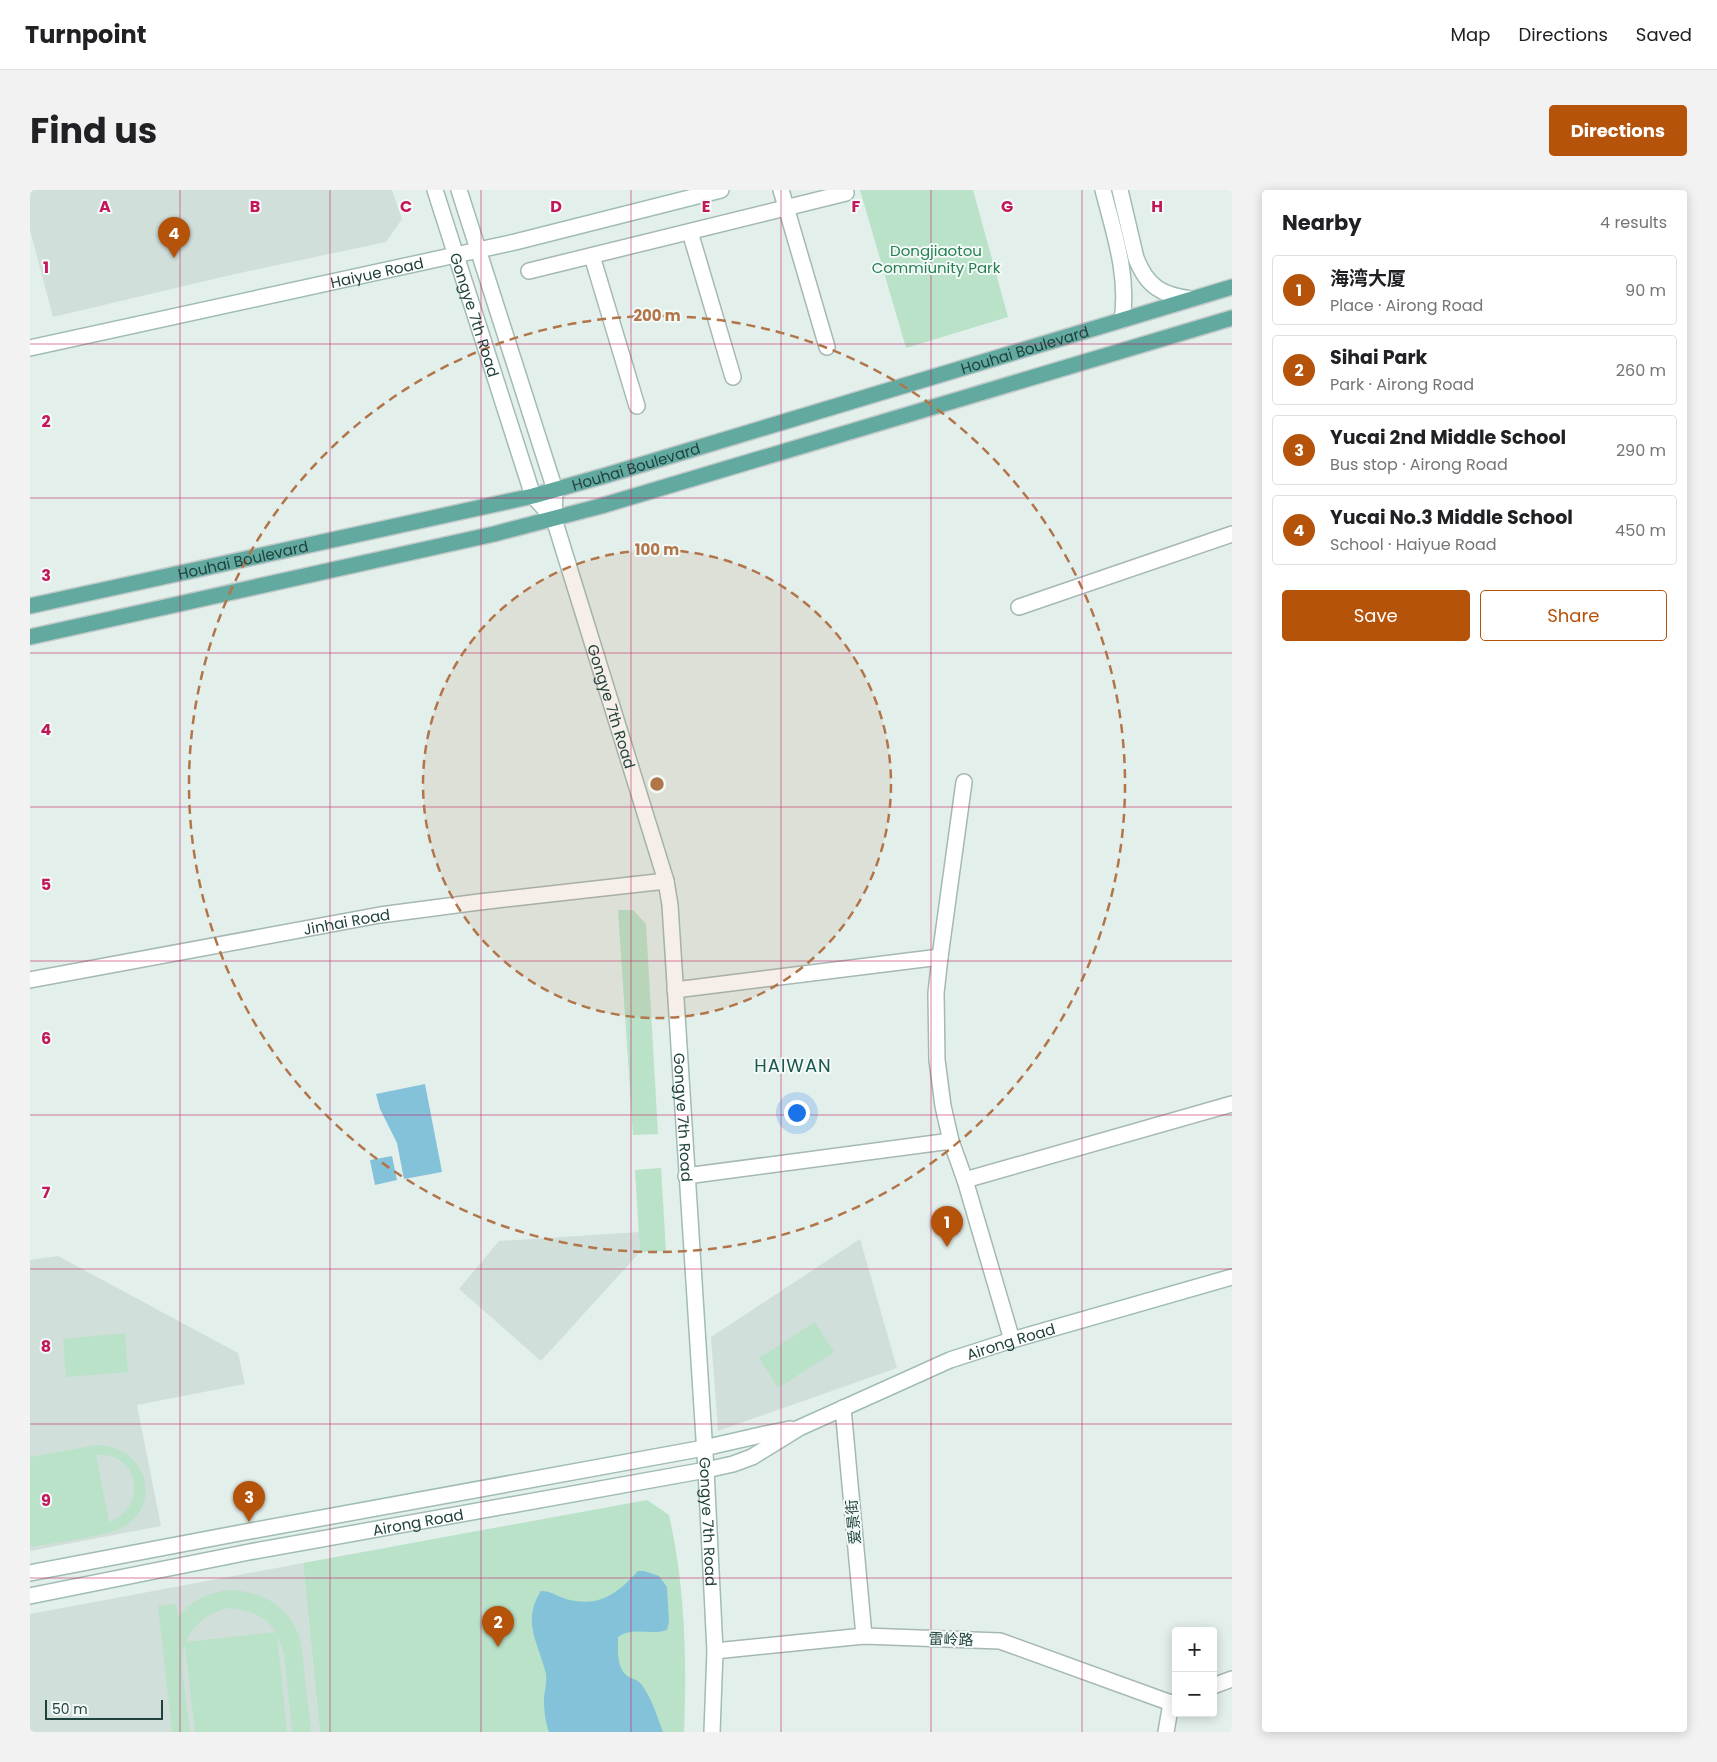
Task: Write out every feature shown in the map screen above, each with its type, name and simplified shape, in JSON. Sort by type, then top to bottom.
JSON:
[{"type":"main road","name":"Houhai Boulevard","points":[[30,606],[534,496],[1232,287]]},
{"type":"main road","name":"Houhai Boulevard","points":[[30,637],[494,534],[612,503],[1232,318]]},
{"type":"street","name":"Gongye 7th Road","points":[[435,190],[534,496],[554,518]]},
{"type":"street","name":"Gongye 7th Road","points":[[458,190],[555,490],[554,518],[666,881],[670,905],[706,1470],[715,1651],[712,1732]]},
{"type":"street","name":"Haiyue Road","points":[[30,348],[478,250],[721,190]]},
{"type":"street","points":[[780,190],[828,347]]},
{"type":"street","points":[[1104,190],[1123,274],[1124,302],[1122,320]]},
{"type":"street","points":[[1120,190],[1140,269],[1150,283],[1160,291],[1192,299]]},
{"type":"street","points":[[529,271],[846,193]]},
{"type":"street","points":[[690,232],[733,377]]},
{"type":"street","points":[[592,256],[637,406]]},
{"type":"street","points":[[1019,607],[1232,534]]},
{"type":"street","points":[[964,782],[936,993],[937,1060],[943,1106],[951,1142],[1012,1340]]},
{"type":"street","name":"Jinhai Road","points":[[30,980],[380,915],[666,881]]},
{"type":"street","points":[[675,990],[940,957]]},
{"type":"street","points":[[964,1180],[1232,1104]]},
{"type":"street","points":[[686,1176],[951,1142]]},
{"type":"street","name":"Airong Road","points":[[30,1596],[249,1552],[733,1464],[752,1457],[799,1428],[950,1360],[1012,1340],[1232,1277]]},
{"type":"street","name":"爱景街","points":[[843,1408],[864,1636]]},
{"type":"street","name":"Airong Road","points":[[30,1573],[704,1448],[799,1428]]},
{"type":"street","points":[[245,1532],[249,1552]]},
{"type":"street","name":"雷岭路","points":[[715,1651],[864,1636],[1000,1641],[1172,1702]]},
{"type":"street","points":[[1217,1685],[1232,1679]]},
{"type":"street","points":[[1166,1732],[1172,1706]]},
{"type":"shaded area","points":[[30,190],[392,190],[402,219],[386,242],[235,274],[53,317],[30,230]]},
{"type":"shaded area","points":[[639,1232],[640,1252],[541,1361],[459,1289],[499,1241]]},
{"type":"shaded area","points":[[860,1239],[897,1368],[718,1431],[711,1337]]},
{"type":"shaded area","points":[[58,1256],[238,1353],[245,1384],[137,1405],[161,1526],[30,1551],[30,1260]]},
{"type":"shaded area","points":[[303,1563],[320,1732],[30,1732],[30,1614]]},
{"type":"green space","name":"Dongjiaotou Commiunity Park","points":[[860,190],[973,190],[1008,317],[906,348]]},
{"type":"green space","points":[[618,910],[633,910],[646,924],[658,1134],[633,1135]]},
{"type":"green space","points":[[661,1168],[666,1251],[640,1252],[635,1170]]},
{"type":"green space","points":[[815,1322],[834,1352],[778,1388],[759,1358]]},
{"type":"green space","points":[[125,1333],[128,1372],[66,1377],[63,1339]]},
{"type":"green space","points":[[97,1445],[113,1447],[126,1454],[136,1463],[143,1475],[146,1488],[144,1501],[138,1514],[127,1525],[119,1529],[95,1536],[30,1547],[30,1457]],"holes":[[[96,1455],[111,1456],[122,1462],[130,1470],[134,1481],[134,1493],[130,1505],[122,1515],[109,1522]]]},
{"type":"green space","points":[[647,1500],[669,1515],[679,1568],[685,1651],[684,1732],[320,1732],[303,1563]]},
{"type":"green space","points":[[226,1590],[238,1591],[260,1596],[279,1607],[294,1625],[301,1646],[311,1732],[292,1732],[284,1653],[277,1634],[287,1732],[195,1732],[185,1644],[183,1675],[190,1732],[172,1732],[158,1606],[176,1604],[178,1617],[194,1602]],"holes":[[[228,1608],[261,1617],[276,1632],[186,1642],[193,1629],[202,1620]]]},
{"type":"water","points":[[425,1084],[442,1172],[404,1179],[397,1143],[380,1109],[376,1094]]},
{"type":"water","points":[[392,1156],[397,1180],[375,1185],[370,1160]]},
{"type":"water","points":[[638,1571],[659,1576],[667,1587],[669,1622],[667,1630],[661,1632],[630,1632],[618,1637],[619,1659],[625,1674],[639,1682],[646,1690],[663,1732],[549,1732],[544,1706],[546,1674],[532,1623],[532,1612],[541,1591],[578,1601],[598,1600],[615,1592]]},
{"type":"place","name":"Yucai No.3 Middle School","points":[[174,258]]},
{"type":"place","name":"海湾大厦","points":[[947,1247]]},
{"type":"place","name":"Yucai 2nd Middle School","points":[[249,1522]]},
{"type":"place","name":"Sihai Park","points":[[498,1647]]},
{"type":"district","name":"HAIWAN","points":[[793,1065]]}]
